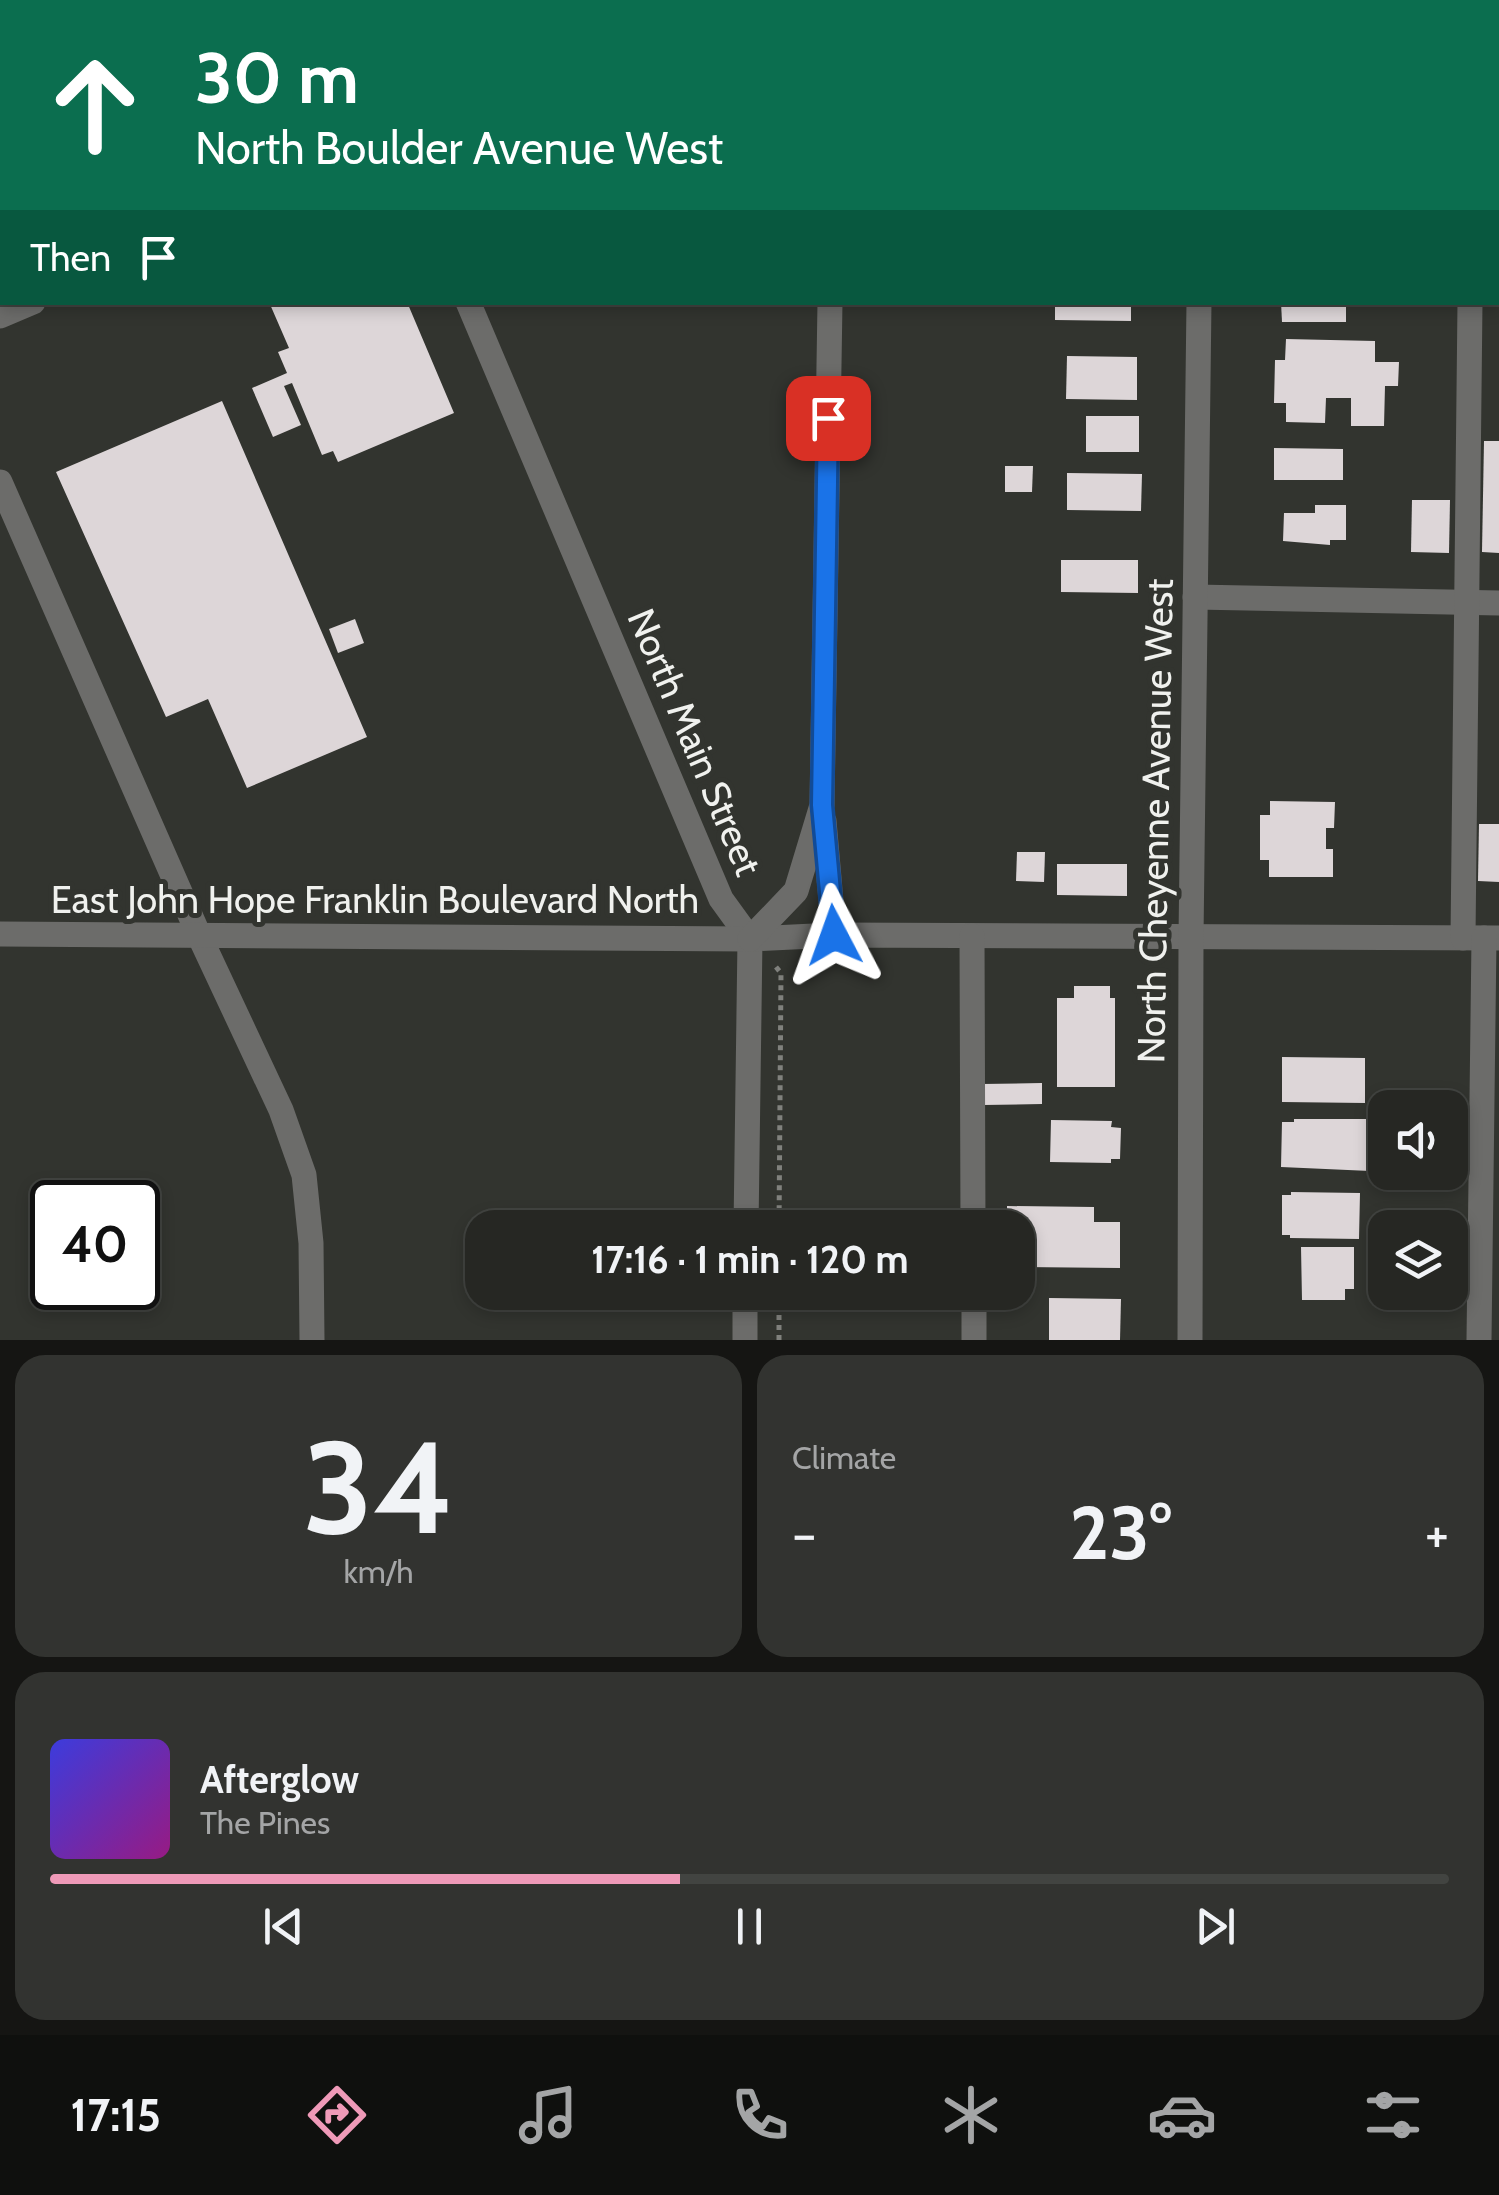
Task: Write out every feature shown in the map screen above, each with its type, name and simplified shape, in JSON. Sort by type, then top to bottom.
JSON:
[{"type":"street","points":[[0,316],[26,305]]},
{"type":"street","name":"North Main Street","points":[[469,305],[721,900],[750,939]]},
{"type":"street","points":[[830,305],[822,805],[834,935]]},
{"type":"street","name":"North Cheyenne Avenue West","points":[[1190,1340],[1190,936],[1200,305]]},
{"type":"street","points":[[1470,305],[1466,602],[1482,938],[1478,1340]]},
{"type":"street","points":[[0,482],[198,933],[281,1110],[304,1176],[311,1243],[312,1340]]},
{"type":"street","points":[[1195,597],[1499,602]]},
{"type":"street","points":[[746,1210],[750,939],[796,891],[822,805]]},
{"type":"street","name":"East John Hope Franklin Boulevard North","points":[[0,934],[1482,938]]},
{"type":"street","points":[[972,936],[973,1210]]},
{"type":"street","points":[[744,1340],[745,1310]]},
{"type":"street","points":[[974,1310],[974,1340]]},
{"type":"path","points":[[750,939],[781,973],[780,1210]]},
{"type":"path","points":[[779,1310],[779,1340]]},
{"type":"building","points":[[270,305],[408,305],[454,413],[338,462],[333,451],[322,455],[292,383],[284,386],[301,425],[273,437],[252,388],[287,373],[278,352],[289,348]]},
{"type":"building","points":[[1055,305],[1131,305],[1131,321],[1055,320]]},
{"type":"building","points":[[1281,305],[1346,305],[1346,322],[1282,322]]},
{"type":"building","points":[[1286,339],[1375,341],[1375,362],[1399,362],[1398,386],[1385,386],[1384,426],[1351,426],[1351,398],[1326,398],[1325,423],[1286,422],[1286,403],[1274,403],[1275,360],[1285,360]]},
{"type":"building","points":[[1067,356],[1137,357],[1137,400],[1066,399]]},
{"type":"building","points":[[222,401],[367,737],[247,788],[208,699],[166,717],[56,472]]},
{"type":"building","points":[[1086,416],[1139,416],[1139,452],[1086,452]]},
{"type":"building","points":[[1484,441],[1499,441],[1499,553],[1482,552]]},
{"type":"building","points":[[1274,448],[1343,449],[1343,480],[1274,480]]},
{"type":"building","points":[[1005,466],[1033,466],[1032,492],[1005,492]]},
{"type":"building","points":[[1067,473],[1142,474],[1141,511],[1067,510]]},
{"type":"building","points":[[1412,500],[1450,500],[1449,553],[1411,552]]},
{"type":"building","points":[[1315,505],[1346,505],[1346,540],[1330,540],[1330,545],[1283,541],[1284,513],[1315,513]]},
{"type":"building","points":[[1061,560],[1138,560],[1138,593],[1061,592]]},
{"type":"building","points":[[355,619],[364,643],[338,653],[329,629]]},
{"type":"building","points":[[1270,801],[1335,802],[1334,828],[1326,828],[1326,849],[1333,849],[1333,877],[1269,877],[1269,860],[1260,860],[1260,815],[1270,815]]},
{"type":"building","points":[[1479,824],[1499,824],[1499,882],[1478,881]]},
{"type":"building","points":[[1017,852],[1045,852],[1044,882],[1016,881]]},
{"type":"building","points":[[1057,864],[1127,864],[1127,896],[1057,895]]},
{"type":"building","points":[[1074,986],[1110,986],[1110,998],[1115,998],[1115,1087],[1057,1087],[1057,998],[1074,998]]},
{"type":"building","points":[[1282,1057],[1365,1058],[1365,1103],[1282,1102]]},
{"type":"building","points":[[1042,1083],[1042,1104],[983,1105],[982,1084]]},
{"type":"building","points":[[1368,1119],[1368,1171],[1281,1167],[1282,1122]]},
{"type":"building","points":[[1051,1120],[1112,1121],[1111,1127],[1121,1128],[1120,1159],[1111,1159],[1111,1163],[1050,1162]]},
{"type":"building","points":[[1360,1193],[1359,1239],[1282,1235],[1282,1195]]},
{"type":"building","points":[[1007,1206],[1094,1207],[1094,1222],[1120,1222],[1120,1268],[1035,1267],[1035,1210],[1007,1210]]},
{"type":"building","points":[[1301,1247],[1354,1247],[1354,1289],[1345,1289],[1345,1300],[1302,1300]]},
{"type":"building","points":[[1049,1298],[1121,1299],[1120,1340],[1049,1340]]},
{"type":"route","points":[[828,418],[822,805],[834,935]]}]
